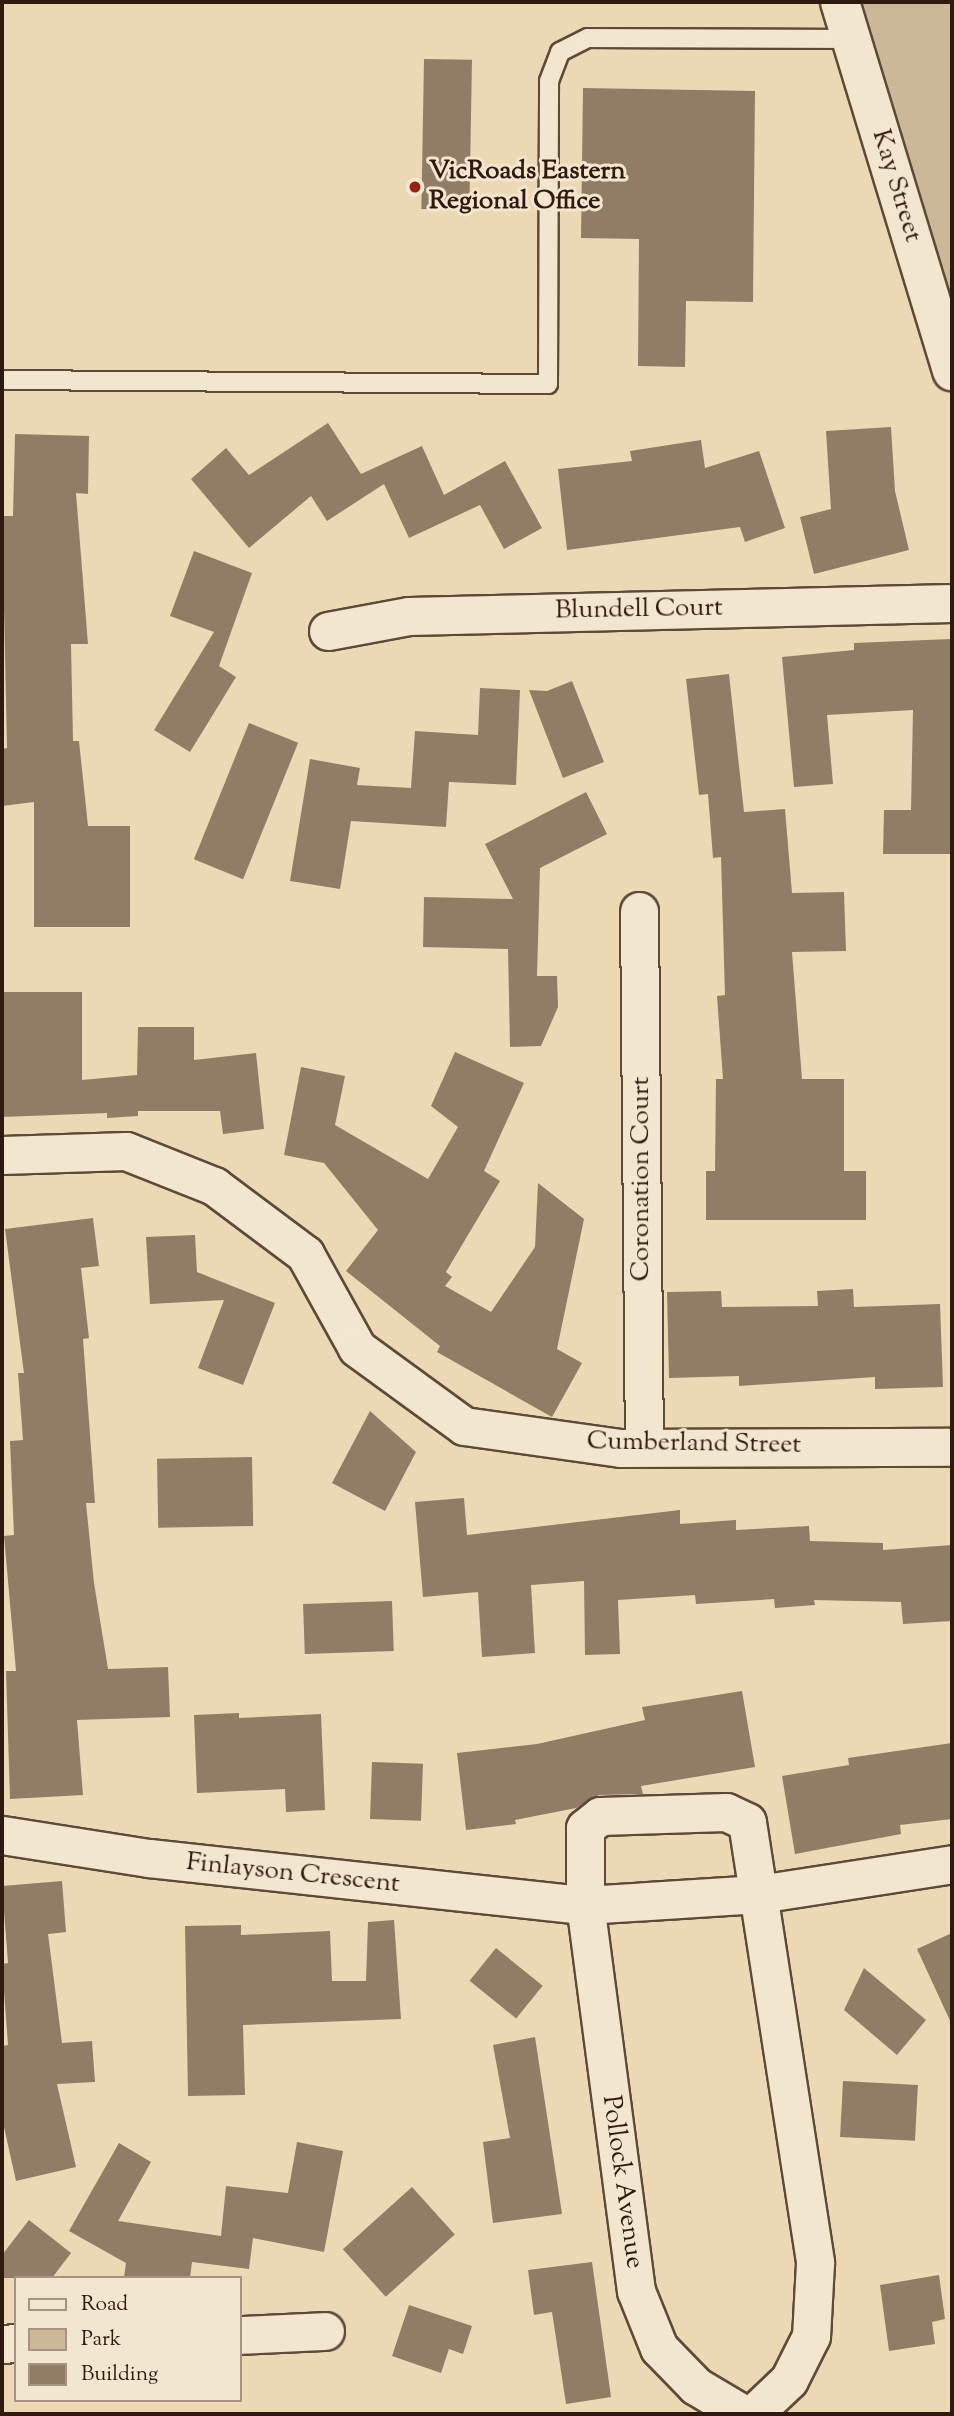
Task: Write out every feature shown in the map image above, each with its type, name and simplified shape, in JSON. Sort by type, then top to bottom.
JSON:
[{"type":"street","name":"Kay Street","points":[[840,2],[952,371]]},
{"type":"street","name":"Blundell Court","points":[[328,631],[409,616],[952,603]]},
{"type":"street","name":"Coronation Court","points":[[639,911],[644,1447]]},
{"type":"street","name":"Cumberland Street","points":[[2,1155],[126,1152],[214,1186],[305,1254],[357,1348],[464,1426],[644,1447],[952,1447]]},
{"type":"street","points":[[585,1905],[584,1829],[600,1816],[726,1812],[747,1822],[815,2263],[811,2336],[789,2380],[753,2414]]},
{"type":"street","name":"Finlayson Crescent","points":[[2,1835],[149,1858],[585,1905],[759,1894],[952,1864]]},
{"type":"street","name":"Pollock Avenue","points":[[585,1905],[636,2291],[659,2348],[696,2386],[743,2414]]},
{"type":"street","points":[[242,2335],[326,2332]]},
{"type":"lane","points":[[2,380],[548,384],[549,81],[560,52],[588,38],[851,39]]},
{"type":"green space","points":[[839,2],[952,2],[952,378]]},
{"type":"building","points":[[424,59],[472,60],[469,210],[421,209]]},
{"type":"building","points":[[583,88],[755,91],[753,302],[686,301],[685,367],[638,366],[639,239],[581,238]]},
{"type":"building","points":[[328,423],[361,474],[422,446],[444,495],[505,461],[542,528],[504,549],[480,505],[409,538],[384,484],[327,521],[311,496],[249,548],[191,479],[226,448],[249,475]]},
{"type":"building","points":[[891,427],[895,491],[909,550],[814,574],[800,517],[831,509],[826,431]]},
{"type":"building","points":[[15,434],[89,436],[88,494],[76,493],[88,644],[71,644],[73,741],[79,741],[88,826],[130,826],[130,927],[34,927],[34,802],[2,806],[2,749],[7,748],[2,516],[13,516]]},
{"type":"building","points":[[701,440],[705,468],[759,451],[785,528],[745,542],[740,527],[567,550],[558,469],[632,461],[630,451]]},
{"type":"building","points":[[194,551],[252,573],[219,666],[236,677],[190,752],[154,730],[214,632],[170,616]]},
{"type":"building","points":[[951,639],[952,854],[883,854],[884,810],[911,810],[913,710],[827,715],[833,784],[794,787],[782,657],[854,650],[854,643]]},
{"type":"building","points":[[729,674],[744,812],[785,809],[792,893],[844,892],[846,951],[792,952],[802,1079],[844,1079],[844,1171],[866,1171],[866,1220],[706,1220],[706,1171],[715,1171],[716,1079],[723,1079],[717,996],[725,995],[721,857],[713,858],[708,794],[699,795],[686,679]]},
{"type":"building","points":[[572,681],[604,762],[563,778],[529,690],[547,691]]},
{"type":"building","points":[[480,688],[520,690],[516,785],[449,782],[446,827],[351,821],[340,889],[290,881],[310,759],[360,768],[357,785],[411,788],[415,731],[478,735]]},
{"type":"building","points":[[249,723],[298,743],[243,879],[194,859]]},
{"type":"building","points":[[586,792],[607,834],[540,868],[537,976],[557,976],[558,1007],[541,1046],[510,1047],[508,949],[423,947],[424,897],[513,899],[485,844]]},
{"type":"building","points":[[2,992],[82,992],[82,1080],[137,1075],[138,1027],[194,1027],[194,1060],[256,1053],[264,1129],[223,1134],[220,1111],[138,1111],[138,1116],[107,1118],[107,1113],[2,1117]]},
{"type":"building","points":[[455,1052],[524,1083],[484,1171],[500,1181],[446,1272],[452,1277],[445,1286],[491,1312],[535,1247],[538,1183],[584,1219],[557,1349],[582,1363],[552,1417],[437,1352],[440,1346],[346,1271],[378,1230],[324,1163],[284,1155],[301,1067],[345,1076],[335,1125],[428,1179],[458,1127],[431,1106]]},
{"type":"building","points":[[93,1218],[99,1266],[81,1268],[89,1338],[83,1339],[95,1503],[86,1503],[94,1583],[108,1669],[168,1667],[170,1717],[77,1720],[83,1795],[10,1799],[6,1671],[16,1671],[4,1536],[14,1535],[10,1441],[23,1440],[18,1373],[24,1373],[5,1229]]},
{"type":"building","points":[[195,1235],[197,1272],[275,1303],[243,1385],[198,1368],[224,1300],[150,1304],[146,1237]]},
{"type":"building","points":[[853,1289],[854,1307],[940,1304],[943,1387],[875,1389],[875,1377],[739,1386],[739,1376],[669,1378],[667,1292],[721,1291],[722,1307],[818,1306],[817,1291]]},
{"type":"building","points":[[370,1411],[416,1452],[385,1511],[332,1483]]},
{"type":"building","points":[[252,1457],[253,1526],[158,1528],[157,1459]]},
{"type":"building","points":[[464,1498],[467,1535],[680,1510],[680,1524],[736,1520],[736,1530],[809,1526],[810,1541],[883,1543],[883,1550],[952,1545],[952,1621],[903,1624],[901,1602],[814,1600],[815,1605],[775,1608],[774,1599],[696,1604],[695,1595],[618,1600],[620,1654],[585,1655],[584,1581],[531,1585],[535,1653],[482,1657],[478,1592],[423,1597],[415,1502]]},
{"type":"building","points":[[392,1601],[394,1651],[305,1654],[303,1604]]},
{"type":"building","points":[[742,1691],[755,1767],[641,1786],[643,1794],[599,1795],[576,1808],[515,1820],[516,1824],[466,1830],[457,1753],[537,1744],[645,1720],[642,1707]]},
{"type":"building","points":[[239,1713],[239,1718],[321,1714],[325,1810],[286,1812],[285,1789],[197,1793],[194,1715]]},
{"type":"building","points":[[952,1743],[952,1819],[900,1825],[901,1834],[795,1854],[782,1776],[849,1765],[848,1758]]},
{"type":"building","points":[[372,1762],[423,1764],[421,1821],[370,1819]]},
{"type":"building","points":[[62,1881],[66,1932],[48,1934],[62,2043],[92,2041],[95,2082],[57,2084],[76,2167],[16,2181],[2,2118],[2,2046],[8,2045],[2,1964],[8,1963],[2,1886]]},
{"type":"building","points":[[394,1920],[401,2019],[243,2025],[245,2095],[188,2096],[185,1926],[241,1925],[241,1935],[330,1931],[332,1981],[366,1981],[368,1922]]},
{"type":"building","points":[[952,1933],[952,2025],[917,1949]]},
{"type":"building","points":[[496,1948],[543,1986],[516,2018],[470,1981]]},
{"type":"building","points":[[864,1968],[926,2020],[897,2055],[844,2010]]},
{"type":"building","points":[[535,2037],[562,2214],[493,2223],[483,2142],[510,2138],[493,2045]]},
{"type":"building","points":[[843,2081],[918,2085],[915,2141],[840,2137]]},
{"type":"building","points":[[297,2142],[343,2151],[324,2252],[253,2238],[249,2269],[192,2262],[190,2276],[124,2276],[126,2263],[69,2231],[119,2143],[151,2162],[118,2221],[221,2236],[226,2186],[288,2193]]},
{"type":"building","points":[[412,2187],[455,2235],[386,2297],[343,2249]]},
{"type":"building","points":[[29,2220],[71,2253],[54,2276],[14,2278],[2,2278],[2,2255]]},
{"type":"building","points":[[592,2262],[611,2397],[566,2404],[552,2312],[534,2315],[528,2270]]},
{"type":"building","points":[[939,2275],[945,2319],[932,2322],[935,2344],[889,2351],[880,2285]]},
{"type":"building","points":[[409,2305],[472,2326],[463,2354],[449,2349],[441,2373],[392,2356]]},
{"type":"place","name":"VicRoads Eastern Regional Office","points":[[415,187]]}]
